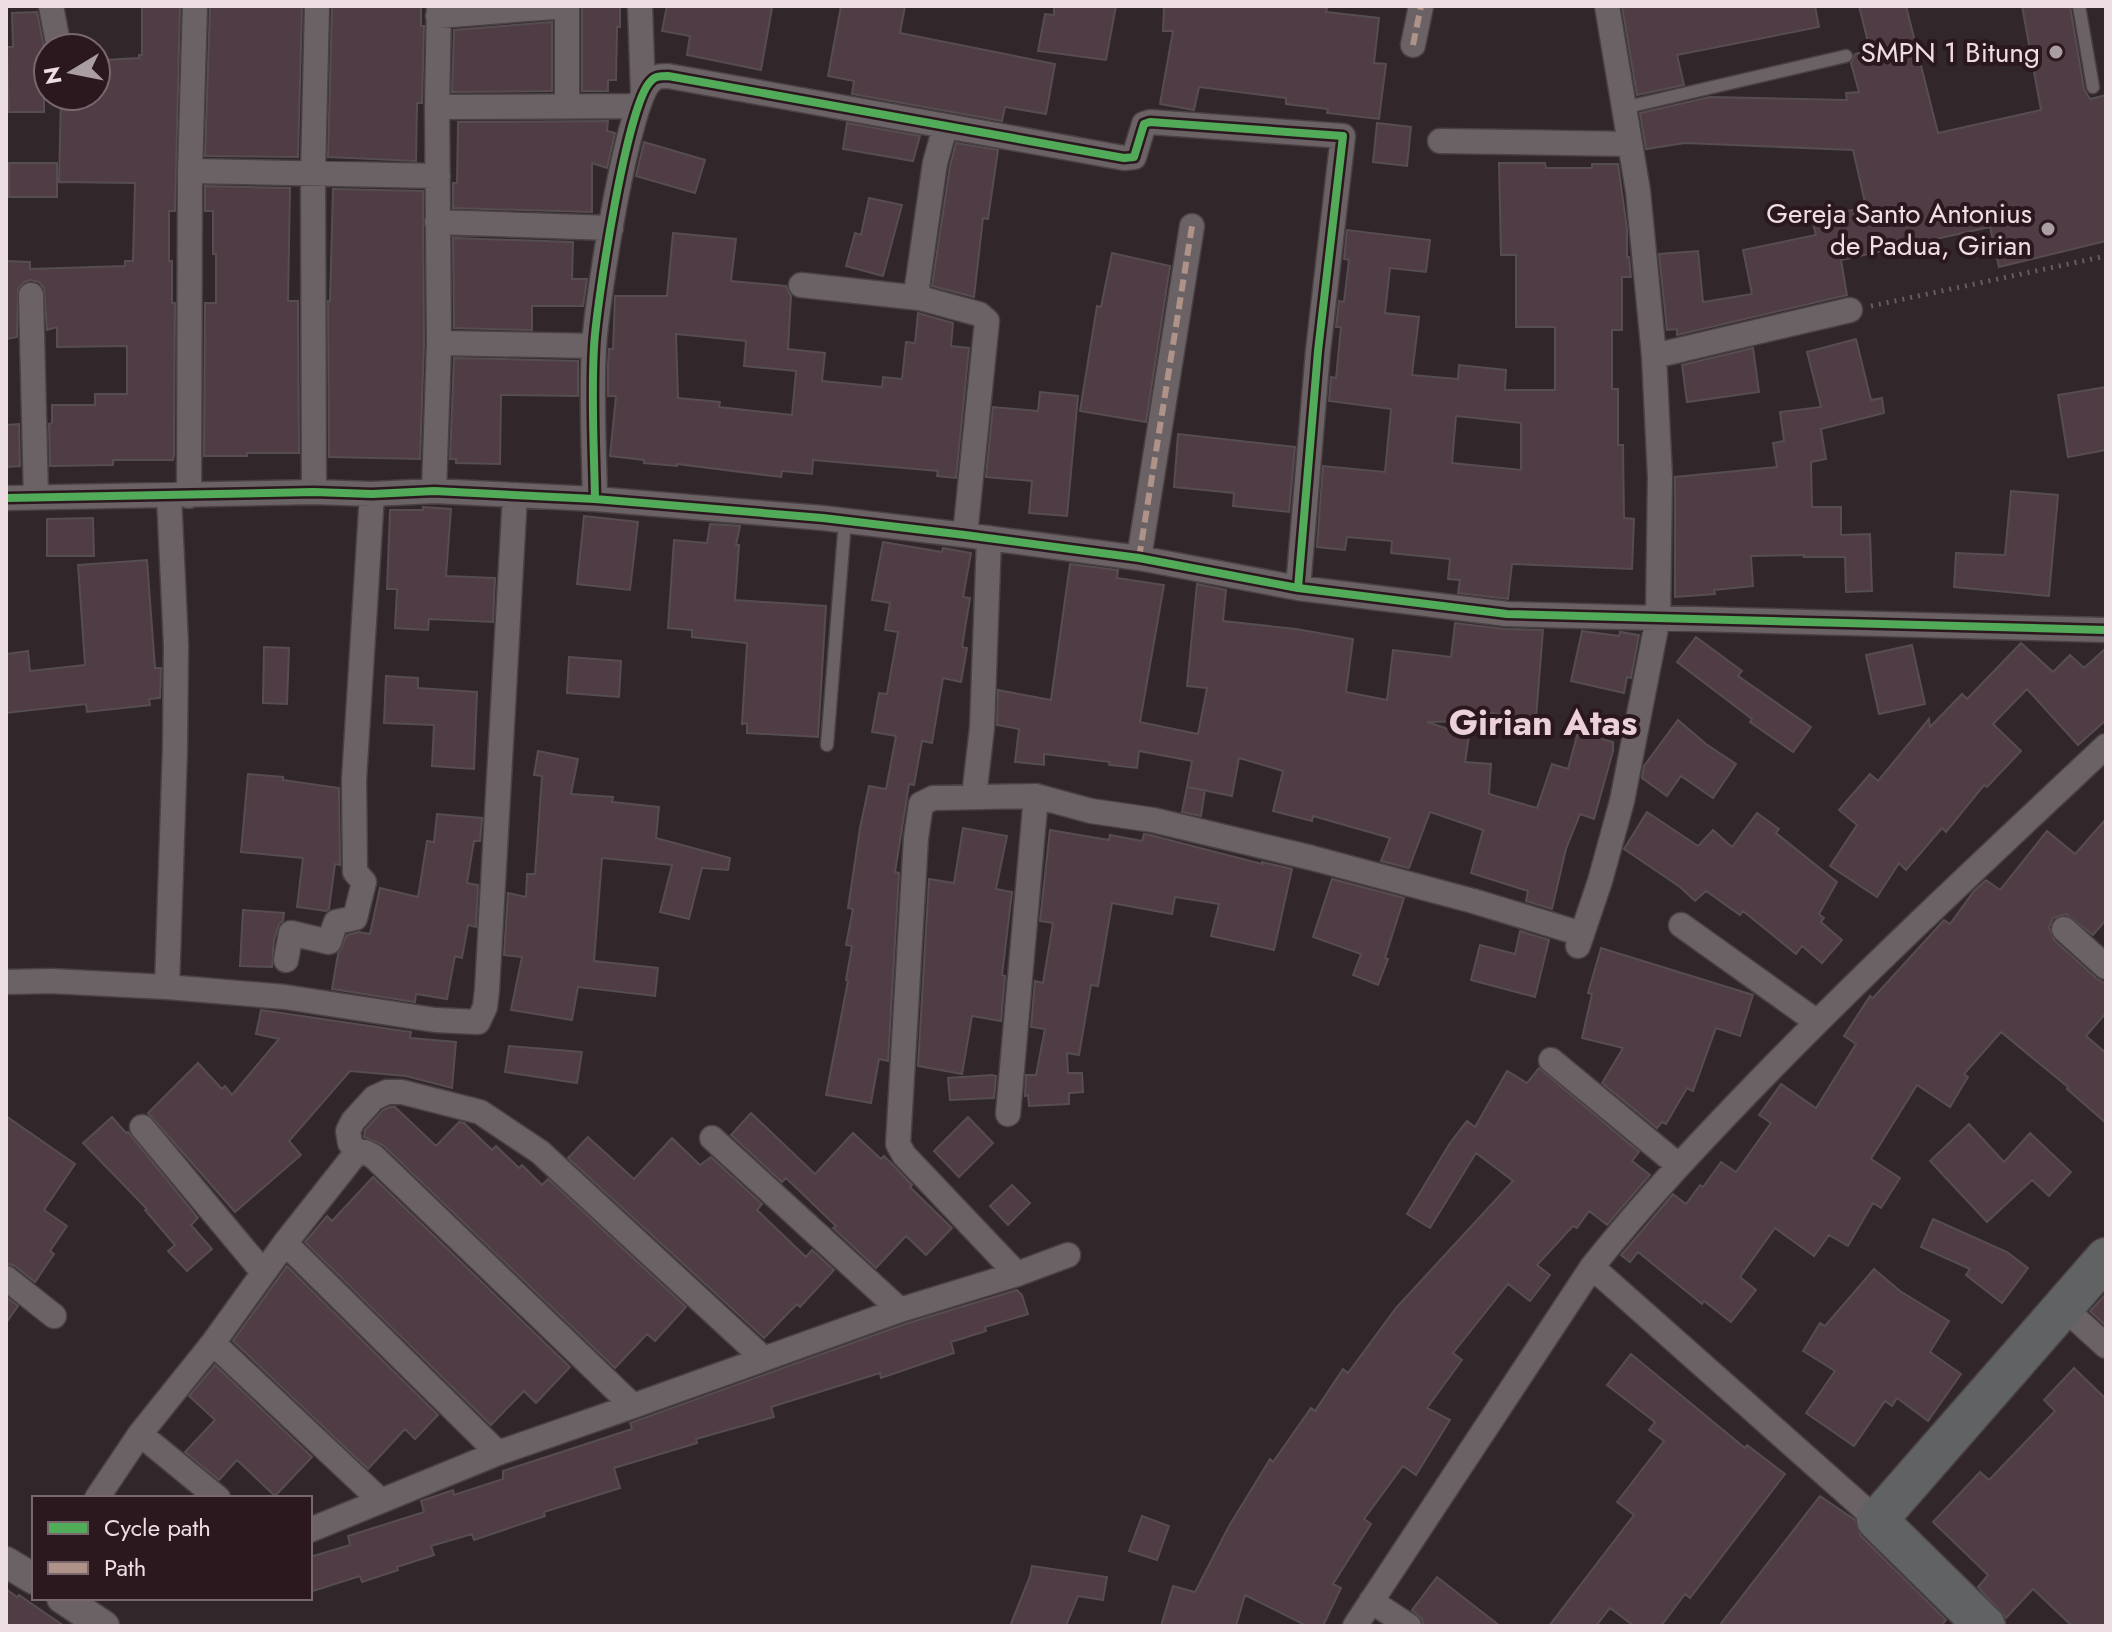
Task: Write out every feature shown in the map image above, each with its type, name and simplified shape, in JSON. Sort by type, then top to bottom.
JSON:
[{"type":"highway","points":[[1967,1619],[1877,1520],[2106,1258]]},
{"type":"street","points":[[51,6],[56,32]]},
{"type":"street","points":[[167,987],[195,6]]},
{"type":"street","points":[[314,492],[313,174],[317,6]]},
{"type":"street","points":[[434,491],[439,343],[439,11],[567,6],[567,105]]},
{"type":"street","points":[[595,499],[594,346],[611,228],[640,99],[640,6]]},
{"type":"street","points":[[1413,45],[1421,6]]},
{"type":"street","points":[[1017,1274],[904,1155],[898,1144],[921,804],[933,798],[1036,796],[1091,811],[1153,820],[1473,901],[1580,940],[1622,801],[1658,618],[1660,477],[1654,356],[1638,191],[1607,6]]},
{"type":"street","points":[[640,99],[650,81],[668,76],[1124,158],[1134,157],[1141,130],[1144,124],[1150,122],[1343,136],[1318,351],[1298,588]]},
{"type":"street","points":[[437,107],[567,105],[640,99]]},
{"type":"street","points":[[920,298],[917,287],[935,163],[945,127]]},
{"type":"street","points":[[1440,141],[1629,144]]},
{"type":"street","points":[[190,171],[438,176]]},
{"type":"street","points":[[437,222],[611,228]]},
{"type":"street","points":[[1139,558],[1192,226]]},
{"type":"street","points":[[801,285],[920,298],[979,314],[987,321],[977,537],[982,728],[974,796]]},
{"type":"street","points":[[31,295],[36,497]]},
{"type":"street","points":[[1654,356],[1850,310]]},
{"type":"street","points":[[439,343],[594,346]]},
{"type":"street","points":[[6,498],[434,491],[595,499],[845,521],[977,537],[1139,558],[1298,588],[1507,614],[2106,630]]},
{"type":"street","points":[[286,960],[291,933],[329,942],[336,922],[355,918],[364,882],[355,872],[354,780],[372,494]]},
{"type":"street","points":[[6,982],[65,981],[285,997],[435,1020],[478,1022],[482,1017],[487,990],[515,495]]},
{"type":"street","points":[[1355,1626],[1592,1267],[1678,1165],[1817,1022],[2106,746]]},
{"type":"street","points":[[1008,1114],[1036,796]]},
{"type":"street","points":[[1681,925],[1817,1022]]},
{"type":"street","points":[[2064,929],[2106,967]]},
{"type":"street","points":[[1551,1060],[1678,1165]]},
{"type":"street","points":[[357,1152],[350,1143],[348,1131],[353,1121],[374,1098],[387,1092],[402,1092],[480,1112],[540,1152],[763,1358]]},
{"type":"street","points":[[142,1127],[263,1272]]},
{"type":"street","points":[[712,1138],[900,1310]]},
{"type":"street","points":[[98,1496],[140,1434],[357,1152]]},
{"type":"street","points":[[357,1152],[373,1156],[633,1406]]},
{"type":"street","points":[[285,1243],[498,1453]]},
{"type":"street","points":[[312,1529],[498,1453],[900,1310],[1068,1255]]},
{"type":"street","points":[[1592,1267],[1877,1520]]},
{"type":"street","points":[[6,1278],[54,1316]]},
{"type":"street","points":[[2063,1307],[2106,1346]]},
{"type":"street","points":[[213,1343],[380,1500]]},
{"type":"street","points":[[140,1434],[216,1496]]},
{"type":"street","points":[[6,1562],[32,1578]]},
{"type":"street","points":[[65,1600],[104,1626]]},
{"type":"street","points":[[1371,1601],[1409,1626]]},
{"type":"lane","points":[[2079,6],[2093,87]]},
{"type":"lane","points":[[1623,108],[1846,56]]},
{"type":"lane","points":[[827,745],[845,521]]},
{"type":"path","points":[[1850,310],[2106,256]]},
{"type":"building","points":[[142,6],[180,6],[175,211],[169,211],[169,261],[172,261],[172,303],[175,303],[173,460],[113,460],[113,465],[50,466],[52,405],[95,405],[95,394],[127,394],[127,346],[57,347],[57,327],[47,330],[44,288],[39,282],[31,280],[18,289],[17,337],[6,339],[6,261],[30,262],[30,269],[125,266],[125,261],[133,261],[135,183],[59,182],[61,112],[112,112],[112,60],[139,58],[142,55]]},
{"type":"building","points":[[210,6],[302,6],[298,157],[205,156]]},
{"type":"building","points":[[332,6],[421,6],[421,26],[424,26],[422,103],[417,103],[416,161],[328,157]]},
{"type":"building","points":[[582,6],[620,6],[616,80],[608,80],[608,91],[582,91]]},
{"type":"building","points":[[667,6],[772,8],[761,70],[687,55],[690,36],[662,31]]},
{"type":"building","points":[[841,6],[905,6],[900,33],[1055,64],[1046,114],[1005,107],[1002,121],[852,94],[854,81],[828,76]]},
{"type":"building","points":[[1054,6],[1116,6],[1106,60],[1038,51],[1045,14],[1054,15]]},
{"type":"building","points":[[1164,6],[1313,6],[1327,8],[1326,12],[1379,18],[1374,63],[1386,64],[1379,119],[1286,104],[1286,98],[1199,87],[1194,110],[1160,104],[1173,31],[1163,31]]},
{"type":"building","points":[[1622,6],[1815,6],[1819,27],[1677,55],[1684,85],[1637,95]]},
{"type":"building","points":[[1859,6],[1906,6],[1938,133],[2041,110],[2022,6],[2070,6],[2084,89],[2090,99],[2106,95],[2106,241],[1999,267],[1990,227],[1841,260],[1847,295],[1677,335],[1677,329],[1667,330],[1659,254],[1698,251],[1703,302],[1752,294],[1743,250],[1816,235],[1812,219],[1866,207],[1853,150],[1685,143],[1646,149],[1640,113],[1710,97],[1847,100],[1846,93],[1859,92],[1851,63],[1855,54],[1870,50]]},
{"type":"building","points":[[37,12],[41,32],[32,32],[32,112],[9,112],[7,47],[13,47],[12,13]]},
{"type":"building","points":[[552,22],[552,91],[452,92],[454,30]]},
{"type":"building","points":[[608,121],[607,131],[615,133],[607,168],[592,163],[592,212],[453,208],[453,183],[457,183],[458,122]]},
{"type":"building","points":[[847,123],[920,136],[913,161],[843,149]]},
{"type":"building","points":[[1377,123],[1411,127],[1407,166],[1373,162]]},
{"type":"building","points":[[644,142],[705,160],[695,193],[636,176]]},
{"type":"building","points":[[956,143],[998,150],[988,219],[983,218],[974,297],[932,286]]},
{"type":"building","points":[[9,163],[57,163],[57,197],[9,197]]},
{"type":"building","points":[[1499,163],[1545,163],[1546,168],[1592,168],[1592,164],[1618,164],[1631,277],[1622,277],[1622,330],[1612,330],[1612,389],[1618,389],[1618,445],[1623,445],[1624,518],[1634,519],[1632,569],[1512,564],[1508,599],[1458,593],[1460,580],[1448,579],[1450,559],[1391,553],[1392,541],[1347,537],[1345,550],[1317,547],[1323,466],[1385,472],[1391,409],[1329,401],[1331,377],[1336,378],[1341,327],[1336,327],[1339,301],[1344,302],[1349,260],[1344,259],[1347,230],[1430,240],[1426,272],[1390,268],[1385,313],[1419,317],[1412,375],[1458,379],[1459,365],[1506,370],[1505,390],[1555,390],[1555,327],[1516,327],[1516,255],[1501,255]],"holes":[[[1456,416],[1521,423],[1521,470],[1452,463]]]},
{"type":"building","points":[[205,186],[290,188],[288,301],[298,301],[299,453],[204,456],[205,303],[216,303],[213,211],[205,211]]},
{"type":"building","points":[[333,189],[423,191],[424,343],[420,459],[329,457],[328,301]]},
{"type":"building","points":[[869,198],[902,205],[883,276],[846,266],[855,233],[861,235]]},
{"type":"building","points":[[673,233],[736,239],[731,281],[786,286],[791,296],[788,349],[825,353],[822,381],[882,387],[883,377],[902,379],[906,342],[915,343],[918,313],[953,323],[951,346],[969,348],[956,478],[937,476],[938,471],[813,460],[812,474],[782,471],[781,477],[644,463],[644,460],[610,456],[616,396],[608,396],[608,366],[609,349],[613,349],[615,296],[667,296]],"holes":[[[676,334],[746,341],[744,366],[796,371],[792,415],[719,407],[720,402],[678,398]]]},
{"type":"building","points":[[453,238],[573,242],[572,279],[587,279],[583,306],[532,306],[532,330],[454,328]]},
{"type":"building","points":[[1112,253],[1170,266],[1146,422],[1080,411],[1097,306],[1101,307]]},
{"type":"building","points":[[1856,339],[1871,400],[1882,398],[1884,413],[1821,429],[1826,459],[1811,462],[1812,507],[1841,507],[1841,535],[1870,534],[1872,591],[1846,592],[1845,557],[1751,556],[1753,586],[1714,590],[1715,594],[1675,597],[1675,477],[1777,467],[1773,443],[1784,441],[1780,412],[1821,407],[1807,352]]},
{"type":"building","points":[[1753,348],[1759,392],[1687,402],[1682,365]]},
{"type":"building","points":[[454,358],[578,361],[578,396],[501,395],[500,464],[456,463],[456,459],[450,459]]},
{"type":"building","points":[[2106,387],[2106,450],[2068,457],[2058,395]]},
{"type":"building","points":[[1040,392],[1078,396],[1067,516],[1029,513],[1032,481],[986,477],[993,407],[1038,411]]},
{"type":"building","points":[[19,424],[20,466],[6,467],[6,425]]},
{"type":"building","points":[[1178,434],[1295,447],[1289,512],[1233,506],[1234,493],[1174,487]]},
{"type":"building","points":[[2011,491],[2058,495],[2049,596],[1954,587],[1956,553],[2005,555]]},
{"type":"building","points":[[423,507],[451,509],[446,576],[495,578],[493,622],[429,619],[428,630],[395,628],[397,589],[387,589],[390,510],[423,510]]},
{"type":"building","points":[[584,516],[638,522],[630,590],[577,584]]},
{"type":"building","points":[[93,518],[94,556],[47,556],[47,519]]},
{"type":"building","points":[[710,524],[740,526],[736,545],[739,545],[735,600],[826,606],[818,737],[747,733],[747,723],[742,724],[747,643],[692,637],[692,630],[668,628],[674,540],[707,543]]},
{"type":"building","points":[[883,542],[942,552],[943,548],[971,553],[963,597],[970,598],[962,647],[967,648],[961,682],[943,678],[932,743],[922,741],[914,785],[909,784],[895,872],[899,873],[888,1061],[879,1059],[871,1103],[826,1095],[848,981],[852,946],[846,945],[853,909],[848,908],[860,828],[869,786],[886,789],[896,736],[872,732],[879,693],[887,694],[898,632],[885,630],[890,603],[872,600]]},
{"type":"building","points":[[147,560],[155,668],[161,668],[160,698],[149,699],[150,705],[87,712],[86,704],[6,713],[6,654],[28,651],[30,671],[85,665],[78,565]]},
{"type":"building","points":[[1070,564],[1118,570],[1117,578],[1164,585],[1140,722],[1198,734],[1207,688],[1187,686],[1197,584],[1226,590],[1223,621],[1353,639],[1346,692],[1387,700],[1393,650],[1451,657],[1455,623],[1543,630],[1536,718],[1473,711],[1471,721],[1427,722],[1469,736],[1465,762],[1491,764],[1489,794],[1537,808],[1552,764],[1568,769],[1578,732],[1613,742],[1594,819],[1580,814],[1566,849],[1552,909],[1526,901],[1528,891],[1471,873],[1483,830],[1430,812],[1409,868],[1381,861],[1390,838],[1313,816],[1312,821],[1273,811],[1283,771],[1239,758],[1232,796],[1187,787],[1192,761],[1139,751],[1137,768],[1044,754],[1044,765],[1015,762],[1019,729],[997,725],[998,690],[1051,700]]},
{"type":"building","points":[[1582,631],[1639,635],[1631,678],[1627,677],[1624,693],[1571,681]]},
{"type":"building","points":[[1696,637],[1742,671],[1738,676],[1811,727],[1793,752],[1750,722],[1752,719],[1677,662]]},
{"type":"building","points":[[2021,643],[2053,672],[2070,655],[2084,668],[2106,648],[2106,720],[2078,745],[2027,689],[1993,724],[2021,751],[1987,787],[1984,785],[1946,832],[1942,828],[1906,870],[1899,863],[1877,897],[1830,866],[1857,825],[1839,810],[1870,774],[1878,781],[1929,719],[1930,727],[1962,694],[1967,699]]},
{"type":"building","points":[[1912,645],[1925,704],[1879,714],[1866,655]]},
{"type":"building","points":[[264,647],[289,648],[287,704],[263,703]]},
{"type":"building","points":[[569,657],[621,661],[619,697],[567,693]]},
{"type":"building","points":[[386,676],[418,678],[418,688],[477,692],[474,769],[432,766],[434,725],[384,723]]},
{"type":"building","points":[[1678,720],[1736,764],[1713,798],[1681,776],[1667,796],[1642,778],[1644,766]]},
{"type":"building","points":[[538,751],[578,759],[571,794],[613,797],[612,802],[659,807],[656,838],[730,858],[728,870],[702,868],[689,919],[660,912],[672,865],[602,858],[594,961],[658,968],[655,996],[578,987],[572,1020],[511,1010],[522,957],[504,955],[508,893],[526,897],[527,874],[535,874],[542,776],[534,775]]},
{"type":"building","points":[[248,774],[339,788],[340,865],[335,864],[329,909],[326,911],[297,907],[303,858],[241,852]]},
{"type":"building","points":[[1187,787],[1205,790],[1201,816],[1182,812]]},
{"type":"building","points":[[1647,812],[1698,846],[1713,830],[1732,847],[1757,813],[1779,829],[1776,833],[1837,882],[1819,914],[1824,918],[1821,922],[1842,940],[1822,963],[1802,946],[1796,954],[1743,911],[1740,915],[1706,891],[1695,901],[1680,887],[1624,849]]},
{"type":"building","points":[[437,814],[482,818],[480,841],[474,841],[467,883],[478,885],[476,927],[468,925],[462,958],[455,956],[447,999],[416,994],[415,1002],[332,989],[338,954],[347,935],[359,932],[370,934],[380,888],[418,897],[427,841],[434,842]]},
{"type":"building","points":[[2106,819],[2106,920],[2093,935],[2066,914],[2053,918],[2049,927],[2054,940],[2106,984],[2106,1013],[2086,1036],[2106,1053],[2106,1123],[2001,1032],[1964,1074],[1968,1077],[1950,1107],[1917,1085],[1871,1159],[1900,1178],[1881,1208],[1873,1203],[1848,1246],[1829,1235],[1814,1256],[1775,1228],[1740,1277],[1756,1290],[1731,1322],[1704,1301],[1702,1304],[1638,1252],[1630,1262],[1621,1255],[1673,1194],[1686,1204],[1721,1162],[1736,1172],[1771,1123],[1759,1115],[1781,1084],[1816,1108],[1856,1044],[1844,1036],[1870,996],[1873,998],[1944,920],[1950,924],[1986,880],[2000,890],[2047,831],[2075,854]]},
{"type":"building","points":[[963,828],[1007,836],[996,889],[1012,892],[1002,975],[1005,976],[1001,1021],[972,1016],[962,1074],[918,1066],[929,879],[954,883]]},
{"type":"building","points":[[1050,830],[1109,840],[1110,835],[1142,841],[1144,834],[1292,869],[1274,950],[1211,936],[1219,904],[1175,897],[1172,914],[1112,903],[1098,986],[1091,985],[1079,1055],[1067,1053],[1068,1073],[1082,1073],[1083,1092],[1069,1093],[1069,1104],[1029,1106],[1028,1095],[1025,1096],[1026,1075],[1036,1075],[1045,1029],[1031,1027],[1035,981],[1043,983],[1053,923],[1040,921]]},
{"type":"building","points":[[1332,879],[1404,898],[1378,985],[1353,975],[1361,954],[1313,937]]},
{"type":"building","points":[[243,910],[284,913],[274,940],[272,967],[240,966]]},
{"type":"building","points":[[1520,931],[1549,940],[1535,997],[1471,980],[1480,945],[1515,954]]},
{"type":"building","points":[[1601,948],[1753,995],[1740,1036],[1716,1028],[1693,1091],[1687,1088],[1666,1124],[1662,1122],[1657,1128],[1602,1083],[1623,1048],[1582,1038],[1592,994],[1588,993]]},
{"type":"building","points":[[261,1010],[411,1032],[410,1038],[456,1042],[452,1088],[406,1076],[350,1071],[289,1141],[301,1155],[235,1212],[148,1113],[198,1063],[222,1089],[225,1086],[232,1095],[279,1039],[256,1034]]},
{"type":"building","points":[[509,1046],[582,1052],[577,1083],[505,1072]]},
{"type":"building","points":[[1539,1068],[1639,1152],[1632,1161],[1650,1175],[1607,1225],[1589,1211],[1577,1228],[1573,1226],[1537,1265],[1550,1275],[1530,1301],[1508,1284],[1453,1353],[1462,1360],[1427,1408],[1450,1420],[1416,1475],[1403,1466],[1364,1519],[1371,1524],[1333,1584],[1341,1588],[1323,1626],[1307,1626],[1245,1595],[1236,1626],[1161,1626],[1173,1586],[1195,1592],[1229,1526],[1270,1459],[1273,1462],[1311,1408],[1315,1411],[1343,1369],[1348,1373],[1396,1308],[1513,1181],[1476,1153],[1430,1228],[1407,1214],[1467,1121],[1475,1127],[1507,1071],[1527,1083]]},
{"type":"building","points":[[996,1076],[994,1098],[950,1100],[948,1078]]},
{"type":"building","points":[[395,1107],[436,1146],[459,1122],[464,1123],[492,1150],[496,1146],[542,1185],[548,1179],[686,1307],[655,1341],[647,1334],[615,1368],[383,1145],[364,1137],[365,1130],[383,1110]]},
{"type":"building","points":[[751,1113],[815,1174],[853,1133],[881,1159],[884,1156],[952,1228],[926,1255],[906,1236],[876,1268],[786,1178],[782,1182],[731,1135]]},
{"type":"building","points":[[6,1116],[75,1164],[44,1210],[67,1226],[50,1251],[54,1254],[35,1282],[15,1266],[6,1263]]},
{"type":"building","points":[[112,1117],[128,1132],[198,1218],[191,1225],[212,1249],[187,1271],[168,1251],[175,1245],[147,1209],[83,1143]]},
{"type":"building","points":[[968,1117],[993,1143],[959,1177],[934,1151]]},
{"type":"building","points":[[1969,1124],[2004,1162],[2030,1133],[2071,1172],[2049,1196],[2032,1180],[1987,1222],[1930,1161]]},
{"type":"building","points":[[588,1137],[634,1179],[672,1138],[700,1165],[711,1157],[762,1204],[757,1210],[806,1257],[812,1250],[834,1270],[800,1307],[797,1304],[764,1338],[568,1158]]},
{"type":"building","points":[[373,1177],[570,1367],[536,1403],[524,1391],[491,1425],[305,1242],[327,1216],[332,1221]]},
{"type":"building","points":[[1012,1185],[1030,1203],[1008,1225],[990,1206]]},
{"type":"building","points":[[1933,1219],[2007,1252],[2028,1268],[2002,1303],[1966,1275],[1970,1269],[1921,1247]]},
{"type":"building","points":[[287,1266],[438,1415],[415,1439],[405,1429],[368,1469],[233,1341]]},
{"type":"building","points":[[1874,1269],[1900,1291],[1949,1321],[1930,1352],[1961,1374],[1928,1421],[1897,1398],[1892,1406],[1885,1401],[1854,1446],[1806,1413],[1835,1371],[1803,1351],[1820,1323],[1825,1326]]},
{"type":"building","points":[[1017,1290],[1022,1295],[1028,1314],[985,1327],[986,1331],[951,1342],[954,1353],[881,1378],[880,1373],[771,1407],[774,1417],[696,1439],[697,1443],[614,1468],[620,1488],[544,1512],[545,1516],[474,1540],[472,1534],[431,1546],[434,1555],[397,1567],[398,1570],[362,1582],[360,1576],[312,1591],[312,1556],[350,1545],[348,1536],[424,1512],[421,1501],[453,1490],[454,1495],[503,1479],[503,1471],[632,1429],[630,1423],[905,1324]]},
{"type":"building","points":[[2106,1294],[2106,1326],[2090,1311]]},
{"type":"building","points":[[6,1297],[18,1306],[6,1323]]},
{"type":"building","points":[[1631,1354],[1745,1448],[1747,1445],[1785,1474],[1690,1598],[1685,1594],[1661,1626],[1634,1626],[1610,1608],[1596,1626],[1549,1626],[1634,1515],[1617,1502],[1664,1441],[1649,1430],[1655,1422],[1607,1385]]},
{"type":"building","points":[[215,1365],[312,1457],[275,1496],[237,1460],[219,1480],[185,1452],[215,1420],[189,1396]]},
{"type":"building","points":[[2074,1368],[2106,1399],[2106,1626],[2072,1626],[2033,1589],[2006,1618],[1978,1587],[1988,1575],[1933,1522],[1980,1472],[1989,1480],[2055,1411],[2044,1400]]},
{"type":"building","points":[[1820,1496],[1855,1520],[1861,1536],[1946,1620],[1941,1626],[1719,1626]]},
{"type":"building","points":[[1142,1516],[1169,1526],[1157,1560],[1129,1551]]},
{"type":"building","points":[[1032,1566],[1107,1577],[1103,1600],[1078,1596],[1066,1626],[1010,1626]]},
{"type":"building","points":[[1437,1577],[1500,1626],[1423,1624],[1412,1610]]},
{"type":"building","points":[[6,1589],[17,1597],[19,1595],[64,1626],[6,1626]]},
{"type":"marked path","points":[[1413,45],[1421,6]]},
{"type":"marked path","points":[[1139,558],[1192,226]]},
{"type":"cycle path","points":[[595,499],[593,366],[600,292],[632,126],[642,97],[654,78],[668,76],[1124,158],[1134,157],[1144,124],[1150,122],[1343,136],[1318,351],[1298,588]]},
{"type":"cycle path","points":[[6,498],[434,491],[595,499],[823,518],[965,535],[1139,558],[1298,588],[1507,614],[2106,630]]},
{"type":"place","name":"SMPN 1 Bitung","points":[[2056,52]]},
{"type":"place","name":"Gereja Santo Antonius de Padua, Girian","points":[[2048,229]]},
{"type":"district","name":"Girian Atas","points":[[1543,722]]}]
